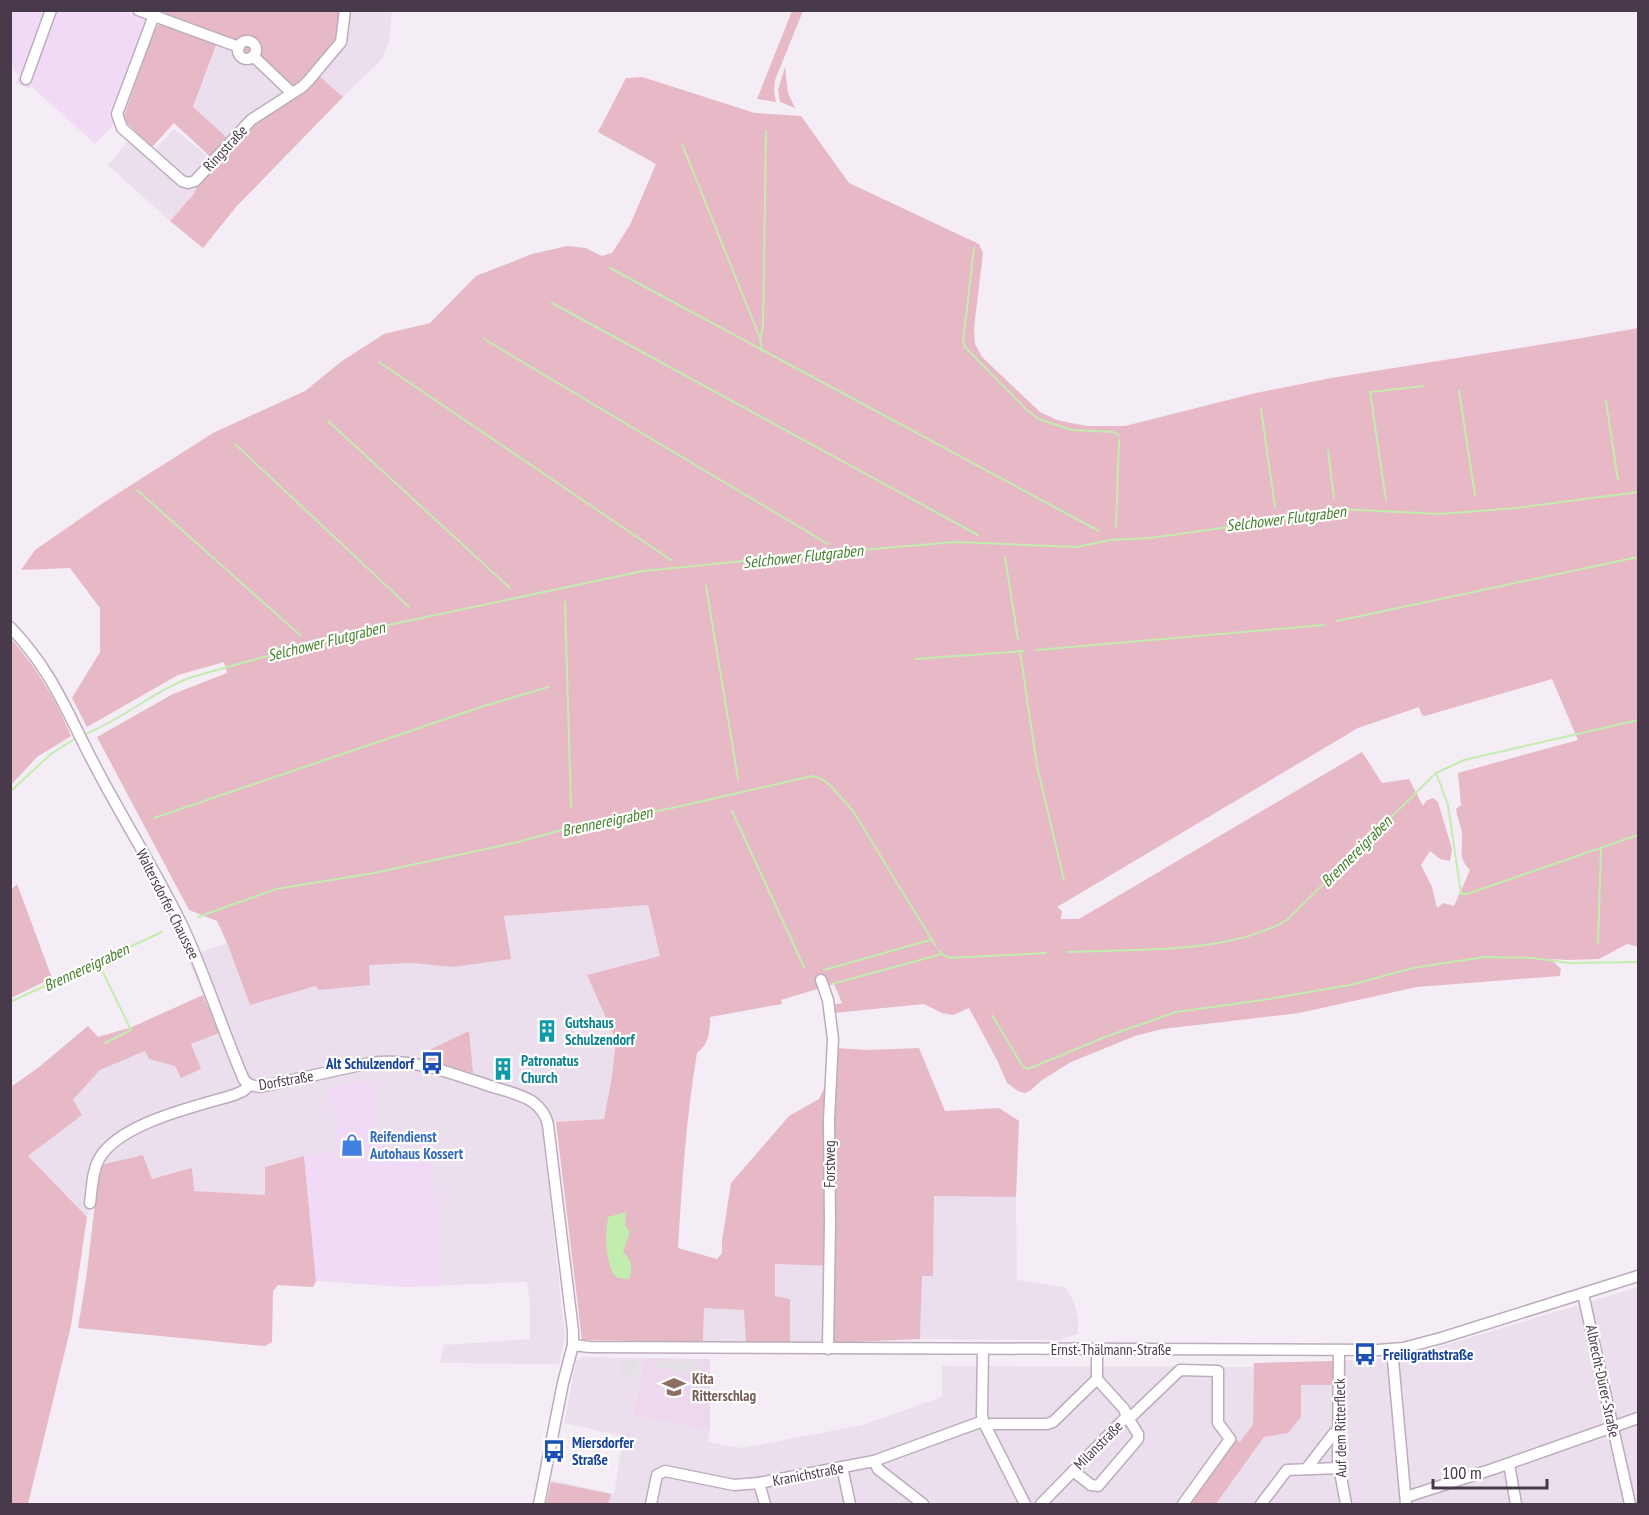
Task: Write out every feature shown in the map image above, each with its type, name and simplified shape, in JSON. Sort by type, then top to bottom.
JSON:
[{"type":"street","points":[[26,79],[51,10]]},
{"type":"street","points":[[138,10],[155,13],[238,47],[244,41],[253,43],[254,56],[292,93]]},
{"type":"street","name":"Ringstraße","points":[[155,13],[117,114],[122,128],[182,181],[188,183],[195,181],[251,120],[309,80],[341,42],[345,10]]},
{"type":"street","name":"Waltersdorfer Chaussee","points":[[10,627],[33,652],[50,677],[183,928],[241,1074],[250,1085]]},
{"type":"street","name":"Forstweg","points":[[821,980],[829,1007],[833,1039],[829,1120],[828,1349]]},
{"type":"street","name":"Dorfstraße","points":[[90,1203],[95,1168],[100,1157],[122,1137],[155,1119],[234,1095],[250,1085],[260,1087],[370,1063],[396,1061],[413,1063],[473,1080],[523,1097],[538,1106],[544,1113],[548,1125],[573,1345]]},
{"type":"street","name":"Ernst-Thälmann-Straße","points":[[573,1345],[828,1349],[1339,1351],[1392,1349],[1441,1338],[1638,1276]]},
{"type":"street","name":"Albrecht-Dürer-Straße","points":[[1583,1294],[1630,1504]]},
{"type":"street","points":[[539,1504],[563,1383],[573,1345]]},
{"type":"street","points":[[983,1349],[982,1414],[1025,1504]]},
{"type":"street","points":[[1097,1379],[1098,1349]]},
{"type":"street","points":[[1392,1349],[1406,1501],[1638,1418]]},
{"type":"street","name":"Auf dem Ritterfleck","points":[[1339,1351],[1339,1468],[1346,1504]]},
{"type":"street","points":[[1073,1471],[1091,1485],[1098,1485],[1137,1439],[1138,1434],[1127,1416],[1133,1415],[1179,1370],[1218,1371],[1218,1423],[1230,1439],[1183,1504]]},
{"type":"street","name":"Kranichstraße","points":[[651,1504],[657,1474],[665,1471],[734,1485],[759,1483],[874,1461],[985,1424],[1047,1424],[1053,1422],[1097,1379]]},
{"type":"street","name":"Milanstraße","points":[[1041,1504],[1127,1416],[1124,1409],[1097,1379]]},
{"type":"street","points":[[1307,1468],[1334,1433],[1338,1432]]},
{"type":"street","points":[[874,1461],[878,1469],[923,1504]]},
{"type":"street","points":[[1509,1464],[1516,1504]]},
{"type":"street","points":[[842,1467],[850,1504]]},
{"type":"street","points":[[1261,1504],[1287,1470],[1339,1468]]},
{"type":"street","points":[[759,1483],[765,1504]]},
{"type":"shaded area","points":[[11,11],[122,11],[147,20],[109,115],[115,123],[95,144],[31,86],[29,89],[16,83],[19,75],[11,68]]},
{"type":"shaded area","points":[[164,11],[339,11],[338,39],[318,75],[343,97],[236,207],[203,248],[170,221],[217,163],[174,123],[152,147],[125,121],[124,115],[154,31],[166,14]],"holes":[[[217,43],[234,49],[241,62],[254,62],[262,66],[294,98],[257,121],[234,144],[193,107]]]},
{"type":"shaded area","points":[[347,11],[392,11],[390,37],[383,58],[343,97],[318,75]]},
{"type":"shaded area","points":[[792,11],[803,11],[775,80],[776,102],[757,99]]},
{"type":"shaded area","points":[[218,43],[234,49],[254,62],[295,98],[234,144],[193,108]]},
{"type":"shaded area","points":[[785,67],[788,93],[795,108],[780,102],[778,90]]},
{"type":"shaded area","points":[[642,77],[755,113],[801,116],[849,183],[979,244],[983,253],[974,328],[975,344],[982,357],[1040,412],[1057,420],[1086,426],[1125,426],[1256,393],[1331,378],[1638,328],[1638,947],[1627,944],[1599,959],[1551,959],[1561,969],[1560,976],[1417,987],[1299,1013],[1162,1029],[1135,1036],[1071,1062],[1025,1093],[1007,1083],[969,1008],[953,1015],[942,1013],[924,1004],[833,1013],[831,1005],[842,1003],[834,984],[781,1000],[782,1004],[710,1017],[708,1037],[704,1046],[697,1053],[693,1077],[678,1248],[717,1259],[722,1253],[731,1183],[789,1116],[819,1099],[835,1065],[836,1048],[868,1050],[919,1048],[945,1111],[999,1108],[1019,1121],[1016,1197],[934,1196],[933,1276],[922,1276],[920,1339],[831,1343],[833,1266],[775,1264],[775,1296],[790,1299],[790,1342],[746,1342],[744,1310],[704,1308],[703,1342],[582,1340],[556,1122],[604,1119],[616,1040],[587,975],[660,956],[648,905],[504,916],[511,959],[453,967],[412,963],[369,965],[370,985],[318,990],[316,986],[250,1005],[217,921],[189,910],[97,737],[173,694],[227,673],[224,662],[178,675],[87,727],[72,698],[100,652],[100,608],[70,568],[21,570],[35,550],[106,501],[213,433],[305,391],[342,361],[384,334],[430,323],[476,276],[532,254],[567,246],[586,248],[602,256],[612,253],[630,225],[656,164],[598,132],[626,78]],"holes":[[[1552,679],[1578,740],[1458,773],[1461,805],[1456,809],[1462,834],[1462,857],[1470,870],[1454,906],[1443,903],[1437,908],[1432,887],[1421,865],[1430,851],[1440,859],[1450,861],[1452,849],[1438,802],[1433,798],[1426,801],[1423,806],[1409,779],[1382,783],[1362,752],[1079,919],[1061,919],[1062,911],[1057,907],[1358,728],[1419,707],[1422,715],[1425,716]]]},
{"type":"shaded area","points":[[174,129],[217,164],[199,183],[193,195],[170,221],[108,165],[130,139],[149,157]]},
{"type":"shaded area","points":[[11,639],[45,685],[71,736],[37,757],[11,785]]},
{"type":"shaded area","points":[[17,884],[52,978],[11,998],[11,890]]},
{"type":"shaded area","points":[[648,905],[660,956],[588,975],[616,1040],[604,1119],[542,1125],[565,1337],[559,1364],[440,1363],[444,1345],[530,1339],[527,1282],[404,1287],[316,1281],[304,1156],[265,1195],[194,1191],[152,1179],[143,1155],[101,1166],[96,1195],[87,1217],[28,1156],[82,1115],[73,1101],[100,1070],[145,1051],[149,1059],[175,1066],[193,1052],[191,1043],[219,1033],[187,957],[227,943],[250,1005],[316,986],[370,985],[368,965],[412,963],[453,967],[510,959],[504,916]]},
{"type":"shaded area","points":[[203,995],[219,1033],[191,1044],[201,1069],[181,1078],[175,1066],[149,1059],[145,1051],[100,1070],[73,1100],[82,1115],[28,1156],[87,1217],[71,1326],[28,1504],[11,1504],[11,1087],[88,1026],[98,1037],[132,1027]]},
{"type":"shaded area","points":[[469,1031],[473,1073],[421,1058],[421,1054]]},
{"type":"shaded area","points":[[370,1080],[377,1131],[388,1131],[389,1154],[432,1151],[440,1286],[404,1287],[316,1279],[304,1156],[336,1150],[332,1087]]},
{"type":"shaded area","points":[[143,1155],[152,1179],[192,1168],[194,1191],[265,1195],[265,1167],[304,1156],[316,1281],[313,1287],[278,1285],[273,1291],[272,1342],[265,1346],[78,1328],[101,1165]]},
{"type":"shaded area","points":[[934,1196],[1016,1197],[1017,1280],[1065,1287],[1074,1302],[1078,1318],[1078,1334],[1059,1340],[920,1339],[922,1275],[933,1276]]},
{"type":"shaded area","points":[[626,1212],[625,1225],[630,1232],[623,1252],[631,1264],[629,1279],[618,1278],[613,1274],[606,1246],[608,1217]]},
{"type":"shaded area","points":[[775,1264],[833,1266],[831,1343],[790,1342],[790,1299],[775,1296]]},
{"type":"shaded area","points":[[1638,1287],[1638,1504],[1216,1504],[1264,1437],[1288,1433],[1300,1417],[1301,1385],[1335,1361],[1402,1358]]},
{"type":"shaded area","points":[[704,1307],[745,1310],[746,1342],[703,1342]]},
{"type":"shaded area","points":[[582,1357],[644,1358],[633,1416],[710,1430],[708,1442],[741,1448],[863,1425],[942,1397],[942,1366],[1254,1367],[1253,1424],[1240,1443],[1235,1439],[1187,1504],[546,1504],[551,1480],[614,1494],[623,1436],[564,1423],[576,1361]]},
{"type":"shaded area","name":"Kita Ritterschlag","points":[[644,1358],[710,1359],[710,1430],[633,1416]]},
{"type":"shaded area","points":[[620,1360],[637,1360],[637,1374],[620,1374]]},
{"type":"shaded area","points":[[660,1361],[703,1361],[697,1368],[701,1369],[701,1374],[674,1373],[674,1368],[652,1368]]},
{"type":"shaded area","points":[[1335,1361],[1335,1385],[1301,1385],[1301,1417],[1288,1433],[1264,1437],[1216,1504],[1187,1504],[1235,1439],[1240,1442],[1253,1424],[1254,1363]]},
{"type":"shaded area","points":[[551,1482],[611,1494],[608,1504],[546,1504]]},
{"type":"waterway","points":[[760,338],[763,327],[766,131]]},
{"type":"waterway","points":[[682,144],[760,338],[762,351]]},
{"type":"waterway","points":[[974,248],[963,342],[965,347],[1027,410],[1039,419],[1071,430],[1114,432],[1119,436]]},
{"type":"waterway","points":[[610,268],[1099,531]]},
{"type":"waterway","points":[[552,303],[978,535]]},
{"type":"waterway","points":[[484,339],[828,544]]},
{"type":"waterway","points":[[379,362],[671,560]]},
{"type":"waterway","points":[[1386,500],[1370,392],[1424,386]]},
{"type":"waterway","points":[[1459,391],[1475,495]]},
{"type":"waterway","points":[[1606,401],[1618,480]]},
{"type":"waterway","points":[[1261,409],[1275,507]]},
{"type":"waterway","points":[[328,421],[510,588]]},
{"type":"waterway","points":[[1116,528],[1119,440]]},
{"type":"waterway","points":[[235,444],[409,607]]},
{"type":"waterway","points":[[1328,450],[1334,498]]},
{"type":"waterway","points":[[137,490],[300,635]]},
{"type":"waterway","name":"Selchower Flutgraben","points":[[83,735],[192,677],[346,634],[643,571],[955,542],[1076,547],[1111,540],[1150,538],[1236,526],[1339,509],[1440,514],[1516,508],[1638,492]]},
{"type":"waterway","points":[[1005,557],[1018,639]]},
{"type":"waterway","points":[[1337,621],[1638,557]]},
{"type":"waterway","points":[[706,586],[738,779]]},
{"type":"waterway","points":[[565,602],[571,808]]},
{"type":"waterway","points":[[1036,650],[1324,625]]},
{"type":"waterway","points":[[1020,651],[1037,766],[1064,880]]},
{"type":"waterway","points":[[915,659],[1024,651]]},
{"type":"waterway","points":[[154,818],[481,707],[548,687]]},
{"type":"waterway","name":"Brennereigraben","points":[[1068,952],[1180,948],[1238,939],[1264,931],[1287,920],[1436,773],[1464,760],[1638,720]]},
{"type":"waterway","name":"Selchower Flutgraben","points":[[10,792],[52,753],[78,737]]},
{"type":"waterway","points":[[1436,773],[1448,805],[1461,894],[1467,894],[1638,835]]},
{"type":"waterway","name":"Brennereigraben","points":[[198,917],[276,889],[374,873],[518,842],[576,826],[672,808],[812,776],[822,779],[831,786],[853,811],[935,945]]},
{"type":"waterway","points":[[732,811],[804,967]]},
{"type":"waterway","points":[[1598,943],[1601,848]]},
{"type":"waterway","name":"Brennereigraben","points":[[10,1002],[162,932]]},
{"type":"waterway","points":[[824,970],[930,940]]},
{"type":"waterway","name":"Brennereigraben","points":[[939,950],[950,958],[1046,953]]},
{"type":"waterway","points":[[832,984],[942,954]]},
{"type":"waterway","points":[[992,1015],[1023,1067],[1028,1069],[1105,1037],[1176,1012],[1350,985],[1413,968],[1484,957],[1533,958],[1570,963],[1638,962]]},
{"type":"waterway","points":[[98,962],[131,1030],[105,1043]]},
{"type":"place","name":"Gutshaus Schulzendorf","points":[[547,1031]]},
{"type":"place","name":"Alt Schulzendorf","points":[[432,1063]]},
{"type":"place","name":"Patronatus Church","points":[[503,1069]]},
{"type":"place","name":"Reifendienst Autohaus Kossert","points":[[352,1145]]},
{"type":"place","name":"Freiligrathstraße","points":[[1365,1354]]},
{"type":"place","name":"Kita Ritterschlag","points":[[674,1387]]},
{"type":"place","name":"Miersdorfer Straße","points":[[554,1451]]}]
